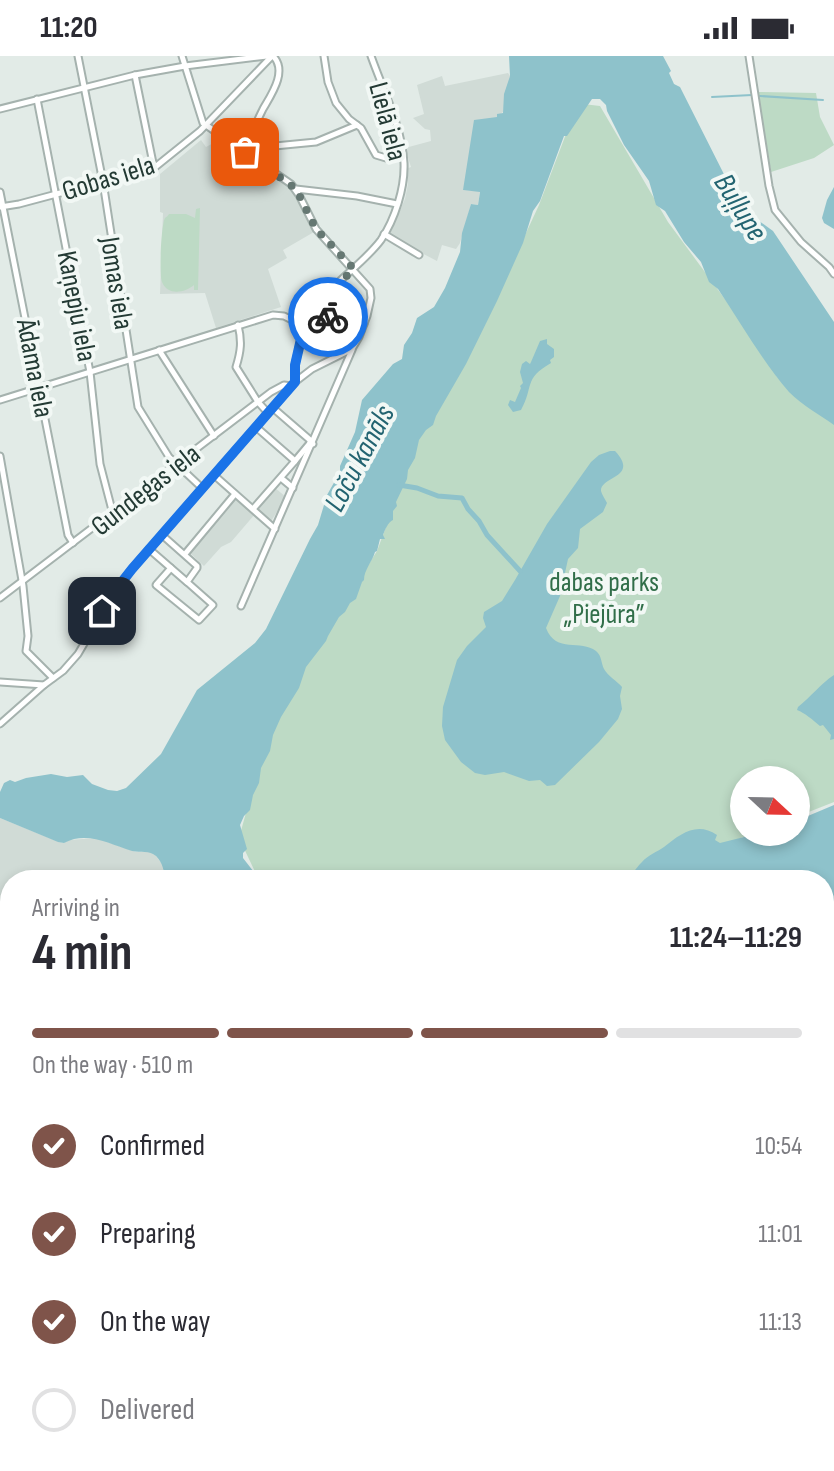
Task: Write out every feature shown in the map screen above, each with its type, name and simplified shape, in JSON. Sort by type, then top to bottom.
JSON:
[{"type":"street","name":"Jomas iela","points":[[78,56],[103,182],[140,413],[176,465],[202,488]]},
{"type":"street","points":[[182,56],[201,118],[206,125],[296,189],[316,229],[370,289],[364,324],[241,606]]},
{"type":"street","points":[[0,109],[135,75],[271,56],[278,60],[279,67],[275,89],[245,152]]},
{"type":"street","name":"Gobas iela","points":[[2,207],[154,168],[206,125],[271,56]]},
{"type":"street","points":[[324,56],[328,82],[336,103],[366,135],[376,155],[386,158],[402,154]]},
{"type":"street","name":"Lielā iela","points":[[330,312],[328,293],[372,251],[384,234],[397,204],[403,172],[395,123],[371,56]]},
{"type":"street","points":[[749,56],[775,210],[801,242],[834,274]]},
{"type":"street","points":[[135,75],[154,168]]},
{"type":"street","name":"Kaņepju iela","points":[[37,99],[90,372],[100,464],[113,514]]},
{"type":"street","points":[[245,152],[254,148],[316,142],[357,125]]},
{"type":"street","points":[[296,189],[397,204]]},
{"type":"street","name":"Ādama iela","points":[[0,192],[68,535],[73,543]]},
{"type":"street","points":[[384,234],[419,255]]},
{"type":"street","points":[[0,400],[267,315],[279,315],[304,326],[315,326],[330,312],[364,324]]},
{"type":"street","points":[[238,325],[241,350],[236,367],[258,402],[311,443]]},
{"type":"street","points":[[293,384],[304,326]]},
{"type":"street","points":[[0,724],[63,671],[78,654],[114,592],[293,384],[312,369],[352,349]]},
{"type":"street","points":[[159,350],[214,436]]},
{"type":"street","name":"Gundegas iela","points":[[0,598],[258,402],[284,385],[293,384]]},
{"type":"street","points":[[256,427],[295,461]]},
{"type":"street","points":[[253,509],[311,443]]},
{"type":"street","points":[[0,456],[23,581],[28,627],[26,651],[53,678]]},
{"type":"street","points":[[214,475],[275,529]]},
{"type":"street","points":[[281,478],[293,488]]},
{"type":"street","points":[[184,554],[235,494]]},
{"type":"street","points":[[162,535],[197,566],[187,582]]},
{"type":"street","points":[[149,549],[171,568],[213,605],[199,620],[156,585],[171,568]]},
{"type":"street","points":[[0,682],[44,685]]},
{"type":"shaded area","points":[[508,73],[503,112],[497,117],[463,190],[480,191],[478,205],[471,204],[456,249],[442,245],[437,261],[389,236],[408,184],[406,169],[411,167],[405,148],[431,141],[430,130],[413,118],[424,114],[417,85],[442,76],[445,86]]},
{"type":"shaded area","points":[[201,140],[206,147],[219,140],[289,186],[296,193],[314,232],[283,250],[287,258],[268,269],[281,307],[216,328],[205,293],[160,294],[163,213],[160,212],[160,174]]},
{"type":"shaded area","points":[[275,488],[286,497],[270,523],[255,509]]},
{"type":"shaded area","points":[[235,496],[255,514],[231,542],[221,547],[204,566],[189,552]]},
{"type":"shaded area","points":[[0,818],[59,842],[96,838],[136,852],[149,852],[155,855],[164,870],[0,870]]},
{"type":"green space","points":[[758,92],[816,93],[820,117],[834,145],[814,158],[771,172]]},
{"type":"green space","name":"dabas parks „Piejūra”","points":[[583,104],[600,106],[668,222],[761,348],[777,377],[804,402],[834,418],[834,802],[810,811],[810,766],[730,766],[730,842],[647,870],[254,870],[239,838],[268,733],[292,686],[377,551],[423,428],[513,261],[539,205],[574,113]]},
{"type":"green space","points":[[200,208],[198,290],[194,290],[194,285],[181,291],[168,290],[161,278],[165,218],[169,214],[186,214],[195,218],[196,209]]},
{"type":"water","name":"Loču kanāls","points":[[509,56],[663,56],[674,84],[680,87],[741,208],[773,231],[834,322],[834,425],[794,397],[770,368],[718,289],[709,282],[701,262],[665,211],[656,205],[649,181],[624,145],[606,105],[600,99],[592,99],[564,136],[497,301],[433,425],[419,440],[415,458],[393,511],[393,520],[383,535],[385,539],[380,539],[356,599],[339,617],[306,667],[299,688],[273,735],[250,810],[240,825],[247,849],[243,858],[252,870],[164,870],[151,853],[132,851],[90,838],[58,842],[0,818],[0,792],[4,783],[10,780],[15,782],[51,774],[67,777],[83,775],[92,784],[108,790],[126,788],[161,754],[197,690],[255,643],[266,629],[318,525],[327,495],[340,472],[355,432],[362,400],[393,364],[402,359],[404,345],[417,318],[434,307],[445,288],[460,252],[471,204],[478,205],[480,192],[463,190],[474,120],[497,117],[497,114],[503,113],[504,94],[510,76]]},
{"type":"water","points":[[834,187],[834,229],[822,218]]},
{"type":"water","points":[[547,339],[547,344],[554,349],[554,357],[536,374],[521,410],[513,412],[508,405],[510,400],[515,402],[523,383],[520,372],[522,364],[526,361],[530,364],[540,341]]},
{"type":"water","points":[[615,451],[623,467],[617,476],[602,486],[607,503],[603,512],[580,529],[578,548],[568,559],[560,596],[546,628],[550,636],[562,644],[583,646],[598,653],[606,672],[622,687],[622,709],[618,719],[555,785],[547,786],[540,780],[529,781],[504,772],[475,773],[461,762],[445,740],[442,726],[443,707],[457,660],[486,627],[484,612],[502,601],[547,524],[591,462]]},
{"type":"water","points":[[834,675],[834,739],[830,740],[831,735],[823,725],[797,710]]},
{"type":"water","points":[[834,805],[834,870],[635,870],[647,857],[689,831],[710,831],[717,835],[715,840],[720,843],[730,840],[730,846],[810,846],[810,815]]},
{"type":"waterway","points":[[712,97],[752,95]]},
{"type":"waterway","points":[[760,96],[823,100]]},
{"type":"waterway","points":[[399,485],[438,496],[462,498],[487,535],[520,571]]},
{"type":"way so far","points":[[245,152],[296,189],[316,229],[354,269],[328,293],[328,317]]},
{"type":"route","points":[[102,611],[132,569],[295,382],[295,365],[304,326],[315,326],[328,317]]},
{"type":"water label","name":"Buļļupe","points":[[741,207]]}]
